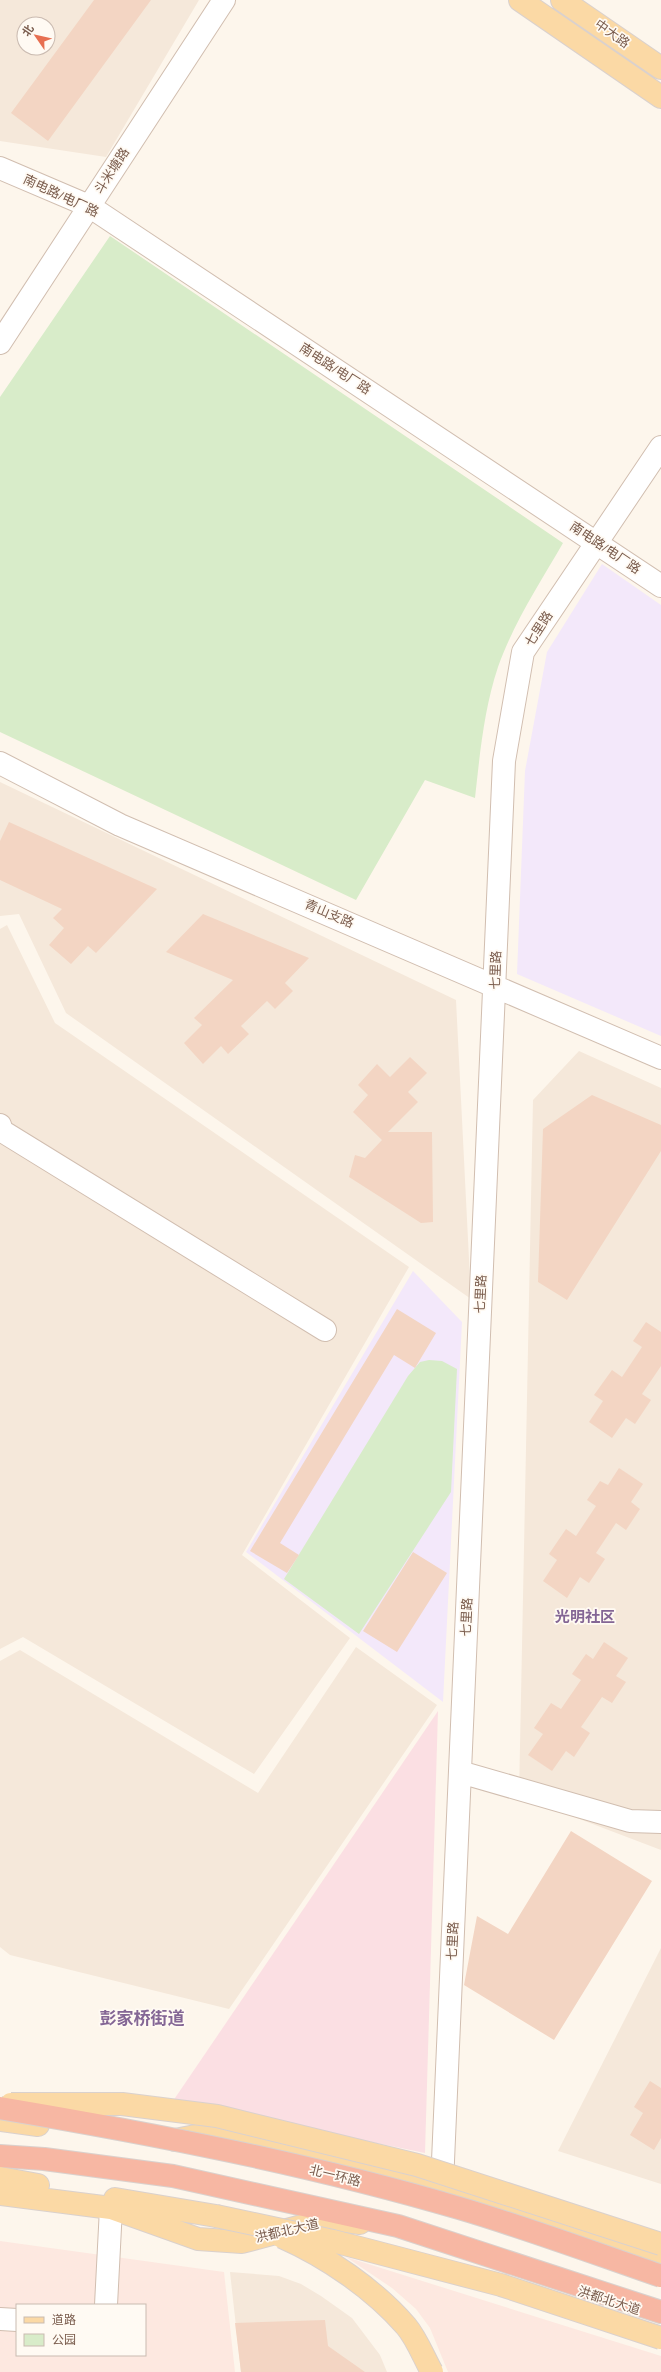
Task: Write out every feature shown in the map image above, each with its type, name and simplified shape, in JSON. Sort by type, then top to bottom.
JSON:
[{"type":"highway","name":"北一环路","points":[[0,2108],[140,2132],[235,2152],[352,2180],[460,2208],[661,2276]]},
{"type":"highway","points":[[0,2156],[44,2159],[173,2176],[398,2226],[661,2312]]},
{"type":"main road","points":[[520,0],[661,97]]},
{"type":"main road","name":"中大路","points":[[562,0],[661,68]]},
{"type":"main road","points":[[0,2104],[122,2104],[217,2116],[417,2165],[661,2244]]},
{"type":"main road","points":[[0,2120],[157,2141],[211,2133],[248,2134],[442,2184],[661,2257]]},
{"type":"main road","points":[[0,2178],[216,2216],[333,2241],[501,2285],[661,2338]]},
{"type":"main road","name":"洪都北大道","points":[[0,2194],[111,2208],[198,2239],[206,2240],[242,2242],[309,2224],[331,2222],[346,2221],[381,2226],[661,2318]]},
{"type":"main road","points":[[216,2216],[283,2238],[333,2265],[369,2291],[406,2327],[432,2372]]},
{"type":"street","name":"斗米塘路","points":[[0,342],[224,0]]},
{"type":"street","name":"南电路/电厂路","points":[[0,168],[89,206],[596,541],[661,586]]},
{"type":"street","name":"七里路","points":[[442,2184],[504,761],[523,652],[596,541],[661,447]]},
{"type":"street","name":"青山支路","points":[[0,763],[120,825],[661,1058]]},
{"type":"street","points":[[0,1125],[2,1131],[325,1330]]},
{"type":"street","points":[[460,1772],[630,1821],[661,1822]]},
{"type":"street","points":[[106,2304],[111,2208]]},
{"type":"street","points":[[0,2319],[16,2320]]},
{"type":"shaded area","points":[[0,0],[199,0],[106,157],[0,141]]},
{"type":"shaded area","points":[[602,564],[661,605],[661,1036],[517,974],[525,771],[547,652]]},
{"type":"shaded area","points":[[0,782],[456,1000],[471,1299],[66,1013],[19,914],[0,916]]},
{"type":"shaded area","points":[[7,925],[55,1023],[409,1267],[242,1555],[350,1638],[254,1774],[23,1637],[0,1649],[0,929]]},
{"type":"shaded area","points":[[579,1051],[661,1088],[661,1850],[519,1796],[533,1100]]},
{"type":"shaded area","points":[[413,1271],[462,1322],[443,1702],[246,1552]]},
{"type":"shaded area","points":[[356,1647],[437,1705],[229,2009],[10,1955],[0,1947],[0,1661],[20,1650],[258,1793]]},
{"type":"shaded area","points":[[438,1711],[425,2153],[173,2101]]},
{"type":"shaded area","points":[[661,1948],[661,2184],[558,2151]]},
{"type":"shaded area","points":[[0,2241],[224,2272],[235,2372],[0,2372]]},
{"type":"shaded area","points":[[346,2257],[661,2356],[661,2372],[448,2372],[430,2328],[416,2309],[392,2288]]},
{"type":"shaded area","points":[[230,2272],[279,2276],[301,2284],[321,2296],[352,2318],[380,2355],[387,2372],[241,2372]]},
{"type":"green space","points":[[110,236],[563,543],[512,634],[498,667],[486,715],[475,798],[425,780],[356,900],[0,732],[0,397]]},
{"type":"green space","points":[[429,1360],[442,1361],[457,1369],[451,1492],[359,1634],[284,1579],[408,1376],[420,1362]]},
{"type":"building","points":[[94,0],[151,0],[48,141],[11,113],[53,56],[56,56],[56,52]]},
{"type":"building","points":[[9,822],[157,889],[96,953],[88,946],[71,964],[49,945],[64,928],[53,918],[62,909],[0,880],[0,841]]},
{"type":"building","points":[[203,914],[309,958],[285,983],[293,991],[275,1009],[267,1001],[241,1026],[249,1034],[228,1054],[221,1046],[203,1064],[184,1043],[202,1025],[194,1018],[233,980],[166,952]]},
{"type":"building","points":[[410,1057],[427,1073],[408,1092],[418,1102],[388,1132],[432,1132],[433,1222],[421,1223],[349,1177],[355,1155],[365,1158],[382,1140],[353,1112],[368,1095],[358,1085],[377,1064],[390,1077]]},
{"type":"building","points":[[592,1095],[661,1125],[661,1151],[567,1300],[538,1282],[543,1129]]},
{"type":"building","points":[[397,1309],[436,1333],[415,1368],[394,1355],[280,1543],[299,1555],[287,1573],[250,1551]]},
{"type":"building","points":[[646,1322],[661,1332],[661,1366],[642,1394],[651,1400],[635,1424],[626,1418],[612,1438],[589,1422],[603,1401],[594,1395],[612,1370],[622,1377],[642,1347],[633,1341]]},
{"type":"building","points":[[619,1468],[643,1484],[631,1502],[640,1509],[626,1530],[616,1523],[596,1553],[605,1559],[589,1583],[580,1577],[567,1598],[543,1581],[557,1560],[549,1554],[566,1529],[576,1536],[596,1506],[587,1500],[600,1481],[608,1485]]},
{"type":"building","points":[[413,1552],[447,1573],[397,1652],[363,1631]]},
{"type":"building","points":[[604,1642],[628,1658],[616,1676],[626,1682],[612,1703],[602,1697],[581,1727],[590,1733],[574,1757],[566,1751],[552,1771],[528,1755],[543,1734],[534,1728],[551,1703],[561,1709],[581,1680],[572,1674],[586,1654],[593,1659]]},
{"type":"building","points":[[571,1831],[652,1881],[554,2040],[464,1985],[477,1916],[508,1934]]},
{"type":"building","points":[[650,2081],[661,2088],[661,2138],[654,2150],[630,2135],[643,2113],[634,2107]]},
{"type":"building","points":[[325,2320],[328,2346],[365,2372],[241,2372],[235,2323]]},
{"type":"district","name":"光明社区","points":[[585,1617]]},
{"type":"district","name":"彭家桥街道","points":[[142,2019]]}]
